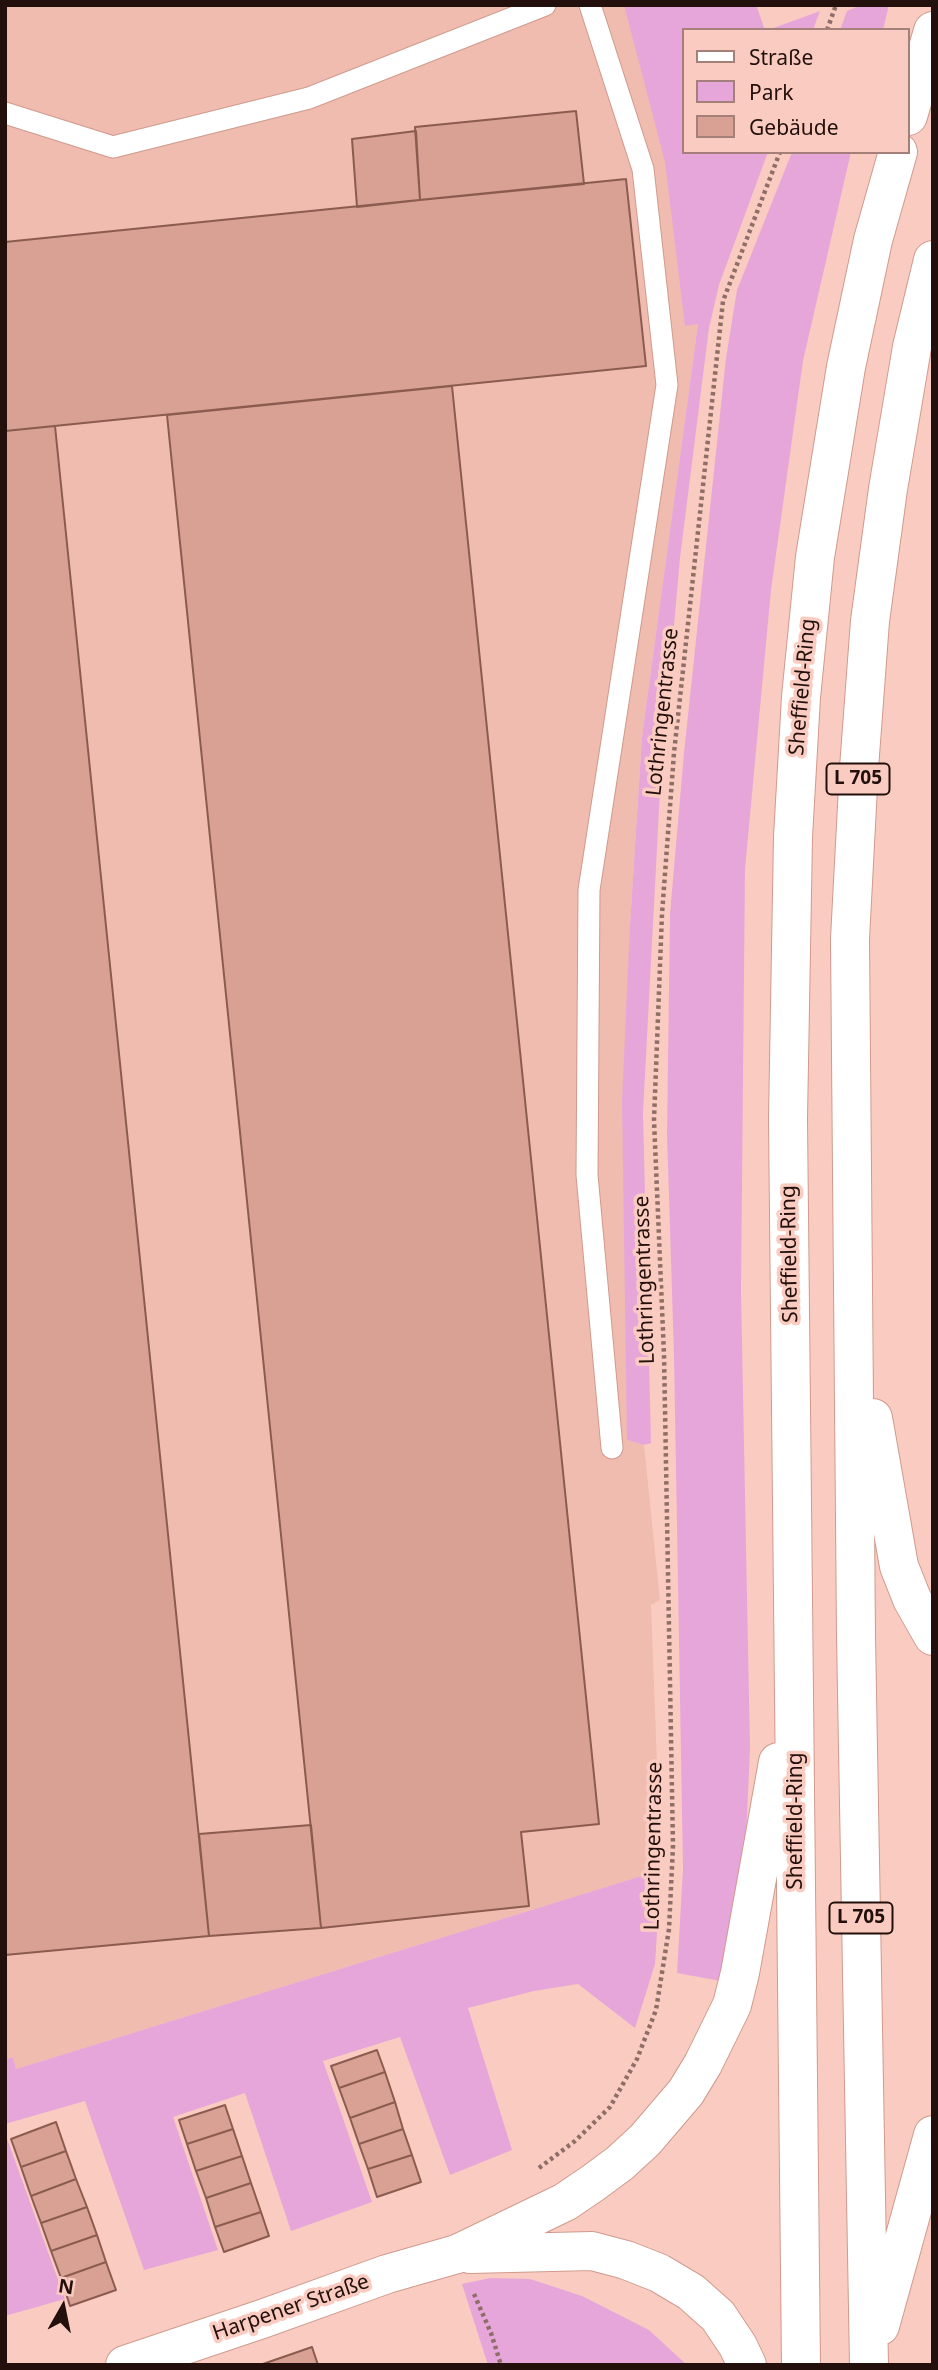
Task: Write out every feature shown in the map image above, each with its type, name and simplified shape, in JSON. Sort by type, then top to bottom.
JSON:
[{"type":"main road","points":[[910,109],[933,31]]},
{"type":"main road","name":"Sheffield-Ring","points":[[801,2365],[788,1119],[793,837],[800,710],[815,557],[846,367],[873,240],[897,154]]},
{"type":"main road","name":"L 705","points":[[869,2365],[856,1650],[850,939],[870,621],[888,489],[912,348],[933,260]]},
{"type":"main road","name":"L 705","points":[[853,1303],[900,1566],[912,1599],[933,1636]]},
{"type":"main road","name":"L 705","points":[[457,2254],[565,2202],[620,2163],[666,2118],[703,2064],[732,2005],[740,1973],[795,1671]]},
{"type":"main road","name":"L 705","points":[[869,2365],[933,2135]]},
{"type":"main road","points":[[457,2254],[592,2251],[626,2260],[659,2273],[691,2292],[718,2316],[747,2365]]},
{"type":"main road","name":"Harpener Straße","points":[[125,2365],[387,2274],[457,2254]]},
{"type":"lane","points":[[5,113],[113,147],[309,99],[545,5]]},
{"type":"lane","points":[[590,5],[643,170],[667,384],[589,890],[587,1175],[612,1448]]},
{"type":"path","points":[[828,28],[836,5]]},
{"type":"path","name":"Lothringentrasse","points":[[532,2173],[575,2141],[610,2107],[617,2095],[637,2059],[656,2010],[669,1929],[673,1832],[664,1355],[654,1120],[662,914],[674,752],[723,302],[779,154]]},
{"type":"path","points":[[457,2254],[491,2333],[501,2365]]},
{"type":"shaded area","points":[[5,5],[756,5],[764,28],[682,28],[682,154],[684,154],[698,324],[642,737],[630,925],[627,1440],[644,1445],[660,1600],[651,1605],[661,1870],[16,2069],[13,2057],[5,2060]]},
{"type":"green space","points":[[624,5],[756,5],[764,28],[682,28],[682,154],[767,154],[719,285],[709,328],[680,558],[661,772],[643,1113],[651,1443],[644,1445],[627,1440],[622,1101],[630,925],[642,737],[698,324],[685,326],[665,162]]},
{"type":"green space","points":[[861,5],[889,5],[883,28],[841,28],[847,11]]},
{"type":"green space","points":[[820,11],[814,28],[773,28]]},
{"type":"green space","points":[[791,154],[851,154],[803,361],[771,590],[745,869],[741,1291],[750,1749],[745,1859],[721,1981],[677,1973],[683,1869],[674,1355],[667,1134],[670,914],[684,753],[726,358],[737,290]]},
{"type":"green space","points":[[661,1870],[655,1964],[635,2028],[578,1984],[534,1991],[468,2008],[512,2150],[450,2175],[400,2037],[323,2061],[372,2202],[291,2231],[245,2093],[173,2117],[218,2250],[144,2270],[85,2101],[5,2124],[5,2060],[13,2057],[16,2069]]},
{"type":"green space","points":[[5,2133],[65,2299],[5,2316]]},
{"type":"green space","points":[[490,2278],[530,2279],[582,2296],[649,2330],[687,2365],[488,2365],[462,2284]]},
{"type":"building","points":[[576,111],[584,184],[420,200],[415,127]]},
{"type":"building","points":[[416,131],[420,200],[357,207],[352,139]]},
{"type":"building","points":[[626,179],[646,366],[5,431],[5,242]]},
{"type":"building","points":[[452,386],[599,1824],[521,1832],[529,1906],[321,1928],[167,415]]},
{"type":"building","points":[[55,426],[209,1936],[5,1955],[5,431]]},
{"type":"building","points":[[311,1825],[321,1928],[209,1936],[199,1834]]},
{"type":"building","points":[[377,2050],[385,2072],[339,2088],[331,2066]]},
{"type":"building","points":[[385,2072],[395,2102],[350,2118],[339,2088]]},
{"type":"building","points":[[395,2102],[403,2129],[359,2144],[350,2118]]},
{"type":"building","points":[[225,2105],[233,2129],[187,2144],[179,2120]]},
{"type":"building","points":[[56,2122],[66,2151],[21,2167],[11,2139]]},
{"type":"building","points":[[233,2129],[242,2156],[196,2171],[187,2144]]},
{"type":"building","points":[[403,2129],[412,2155],[368,2169],[359,2144]]},
{"type":"building","points":[[66,2151],[76,2179],[31,2196],[21,2167]]},
{"type":"building","points":[[412,2155],[421,2182],[377,2197],[368,2169]]},
{"type":"building","points":[[242,2156],[251,2183],[206,2198],[196,2171]]},
{"type":"building","points":[[76,2179],[87,2207],[41,2223],[31,2196]]},
{"type":"building","points":[[251,2183],[261,2212],[215,2227],[206,2198]]},
{"type":"building","points":[[87,2207],[97,2235],[51,2251],[41,2223]]},
{"type":"building","points":[[261,2212],[269,2236],[224,2252],[215,2227]]},
{"type":"building","points":[[97,2235],[106,2262],[61,2278],[51,2251]]},
{"type":"building","points":[[106,2262],[116,2290],[70,2306],[61,2278]]},
{"type":"building","points":[[312,2347],[318,2365],[260,2365]]}]
